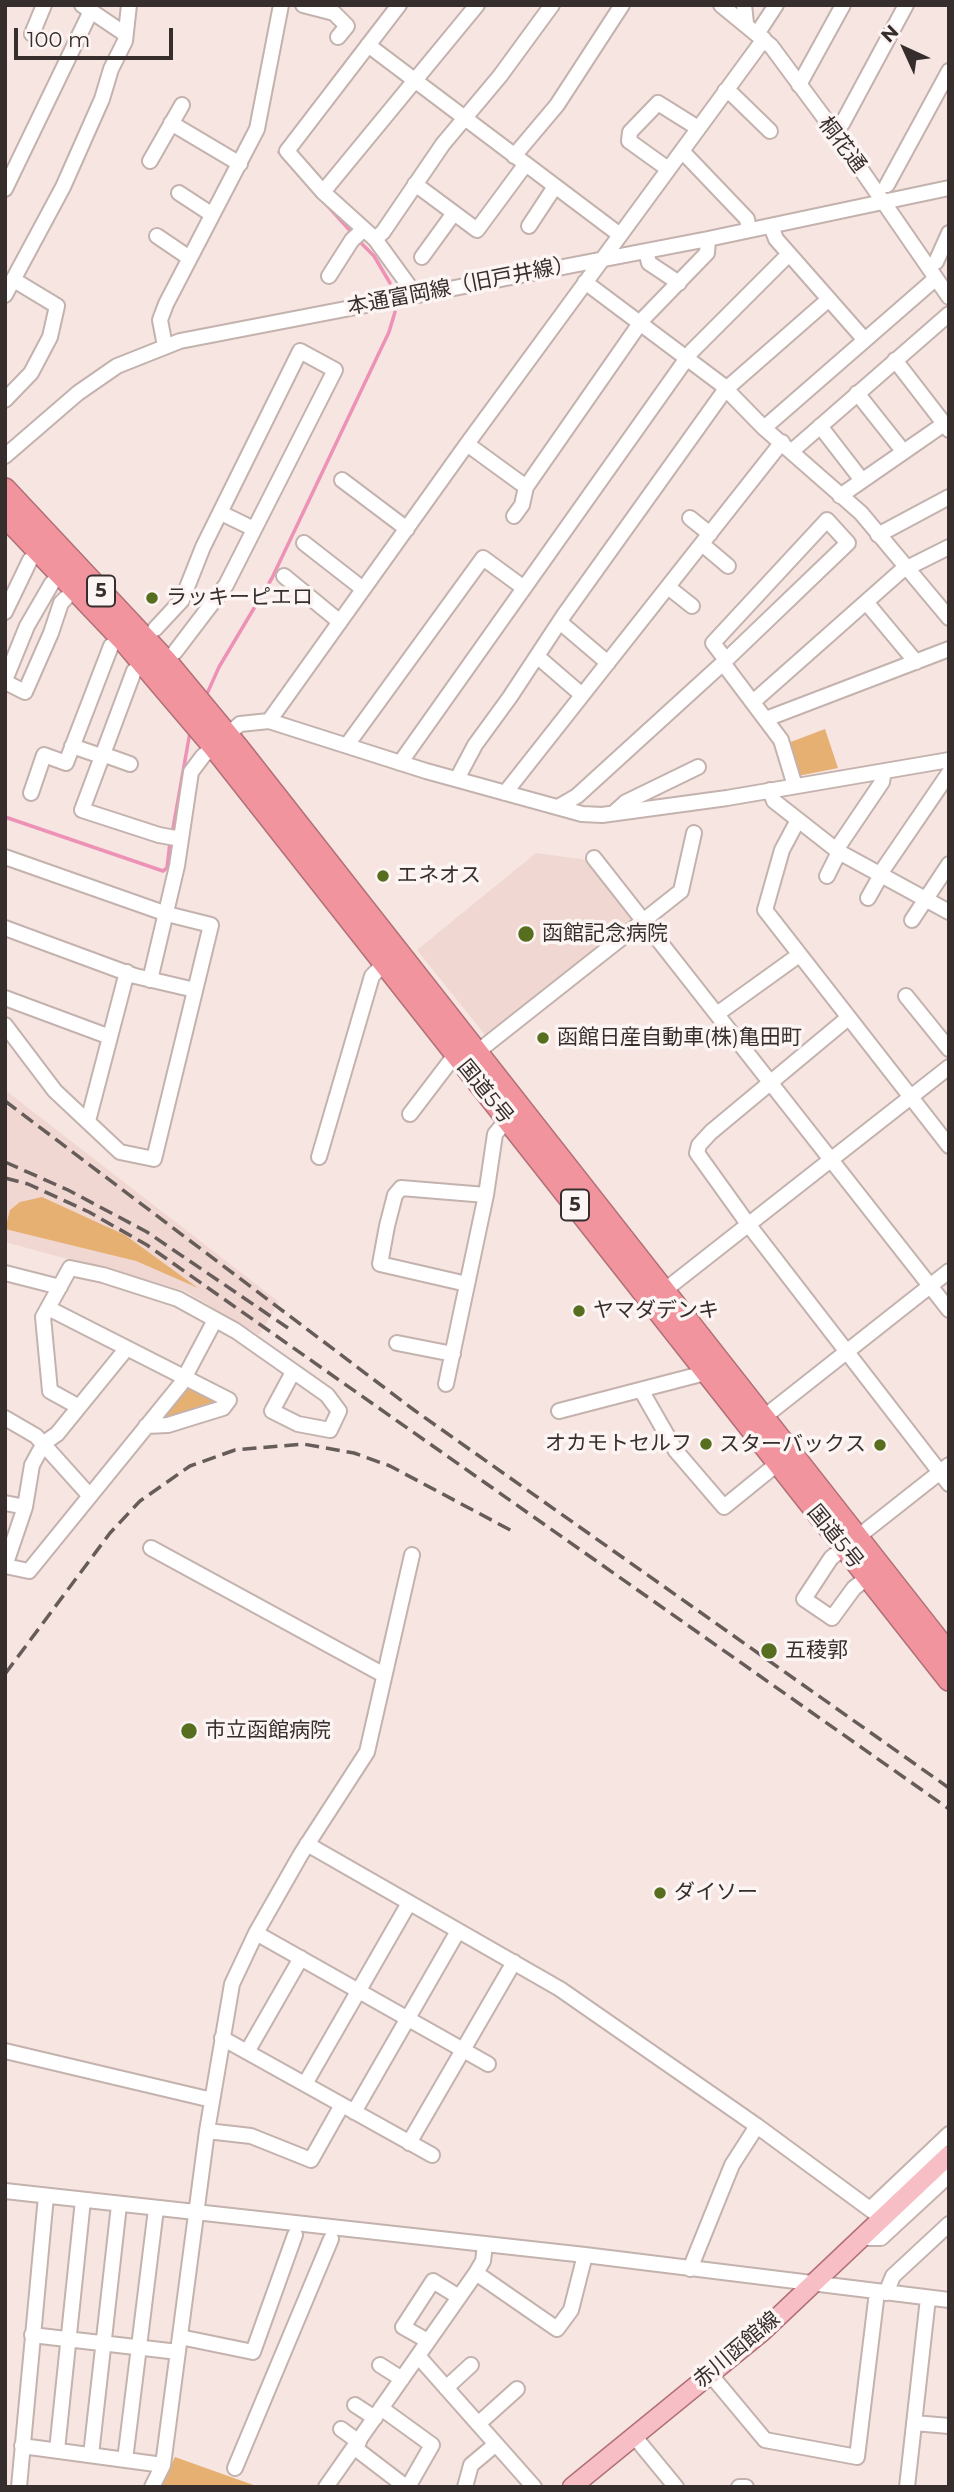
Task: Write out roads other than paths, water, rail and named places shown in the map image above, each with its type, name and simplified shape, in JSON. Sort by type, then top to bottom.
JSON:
[{"type":"highway","name":"国道5号","points":[[5,489],[145,638],[384,964],[466,1054],[508,1120],[777,1464],[949,1654]]},
{"type":"highway","name":"国道5号","points":[[5,516],[205,722],[466,1054],[664,1290],[764,1417],[850,1542],[867,1577],[949,1680]]},
{"type":"main road","name":"赤川函館線","points":[[572,2487],[762,2332],[861,2238],[876,2214],[895,2205],[949,2155]]},
{"type":"street","points":[[32,34],[44,5]]},
{"type":"street","points":[[5,295],[64,187],[102,99],[125,34],[129,5]]},
{"type":"street","points":[[165,346],[160,320],[166,304],[257,129],[281,5]]},
{"type":"street","points":[[303,5],[334,13],[347,26],[338,37]]},
{"type":"street","points":[[399,5],[287,150],[415,294]]},
{"type":"street","points":[[323,192],[477,5]]},
{"type":"street","points":[[329,276],[363,235],[383,232],[415,184],[552,5]]},
{"type":"street","points":[[415,184],[477,230],[621,5]]},
{"type":"street","name":"桐花通","points":[[721,5],[760,37],[799,85],[949,297]]},
{"type":"street","points":[[744,5],[746,23]]},
{"type":"street","points":[[269,721],[467,444],[682,151],[760,37],[776,5]]},
{"type":"street","points":[[799,85],[843,5]]},
{"type":"street","points":[[842,124],[906,5]]},
{"type":"street","points":[[5,189],[86,9],[125,34]]},
{"type":"street","points":[[368,45],[554,188],[620,235]]},
{"type":"street","points":[[887,185],[949,71]]},
{"type":"street","points":[[724,91],[733,94],[770,131]]},
{"type":"street","points":[[668,169],[629,141],[630,132],[658,103],[698,128]]},
{"type":"street","points":[[150,161],[182,105]]},
{"type":"street","points":[[172,123],[240,164]]},
{"type":"street","points":[[682,151],[747,219],[749,230]]},
{"type":"street","points":[[529,226],[554,188]]},
{"type":"street","name":"本通富岡線（旧戸井線）","points":[[5,456],[78,393],[117,366],[165,346],[415,294],[708,239],[949,188]]},
{"type":"street","points":[[179,193],[208,212]]},
{"type":"street","points":[[422,257],[454,213]]},
{"type":"street","points":[[771,226],[776,239],[864,339]]},
{"type":"street","points":[[936,262],[949,233]]},
{"type":"street","points":[[157,236],[185,256]]},
{"type":"street","points":[[514,516],[522,505],[526,487],[642,322],[707,253],[708,239]]},
{"type":"street","points":[[646,251],[649,263],[679,282]]},
{"type":"street","points":[[400,763],[689,358],[789,254]]},
{"type":"street","points":[[764,428],[935,279]]},
{"type":"street","points":[[5,400],[31,373],[50,337],[57,306],[14,280]]},
{"type":"street","points":[[585,282],[689,358],[860,513],[949,618]]},
{"type":"street","points":[[457,779],[475,745],[725,390],[829,299]]},
{"type":"street","points":[[505,793],[706,539],[787,446],[820,426],[949,314]]},
{"type":"street","points":[[155,629],[182,600],[300,351],[335,370],[217,599],[175,652]]},
{"type":"street","points":[[840,496],[903,451],[946,427],[895,360]]},
{"type":"street","points":[[858,393],[903,451]]},
{"type":"street","points":[[820,426],[861,479]]},
{"type":"street","points":[[467,444],[526,487]]},
{"type":"street","points":[[342,480],[407,528]]},
{"type":"street","points":[[878,535],[949,497]]},
{"type":"street","points":[[221,513],[254,529]]},
{"type":"street","points":[[690,518],[728,566]]},
{"type":"street","points":[[558,807],[577,796],[724,662],[848,543],[827,520],[713,643],[724,662],[781,740],[794,786]]},
{"type":"street","points":[[304,543],[363,589]]},
{"type":"street","points":[[753,702],[907,568],[949,547]]},
{"type":"street","points":[[347,745],[483,558],[524,589]]},
{"type":"street","points":[[5,612],[30,560]]},
{"type":"street","points":[[284,576],[340,622]]},
{"type":"street","points":[[52,583],[27,626],[5,681],[25,692],[51,634],[61,603],[66,598]]},
{"type":"street","points":[[668,587],[692,606]]},
{"type":"street","points":[[866,602],[916,662]]},
{"type":"street","points":[[561,623],[608,663]]},
{"type":"street","points":[[31,793],[44,755],[66,763],[111,646]]},
{"type":"street","points":[[766,719],[949,649]]},
{"type":"street","points":[[537,657],[582,695]]},
{"type":"street","points":[[134,671],[82,810],[175,838]]},
{"type":"street","points":[[150,980],[167,915],[175,838],[205,722],[240,724],[269,721],[400,763],[583,814],[614,813],[770,790],[949,760]]},
{"type":"street","points":[[72,746],[130,764]]},
{"type":"street","points":[[614,813],[626,802],[698,767]]},
{"type":"street","points":[[827,876],[837,851],[883,782],[884,771]]},
{"type":"street","points":[[868,898],[949,773]]},
{"type":"street","points":[[770,790],[774,801],[837,851],[949,912]]},
{"type":"street","points":[[797,820],[782,850],[765,907],[799,955],[949,1146]]},
{"type":"street","points":[[410,1114],[466,1054],[681,891],[694,833]]},
{"type":"street","points":[[5,857],[167,915],[211,925],[154,1159],[120,1152],[49,1084],[5,1025]]},
{"type":"street","points":[[594,858],[949,1310]]},
{"type":"street","points":[[912,920],[949,864]]},
{"type":"street","points":[[5,928],[150,980],[195,990]]},
{"type":"street","points":[[717,1014],[799,955]]},
{"type":"street","points":[[319,1157],[372,976],[384,964]]},
{"type":"street","points":[[88,1121],[127,972]]},
{"type":"street","points":[[906,996],[949,1049]]},
{"type":"street","points":[[5,998],[110,1037]]},
{"type":"street","points":[[848,1018],[711,1132],[697,1150],[701,1163],[847,1352],[946,1474],[831,1558],[804,1599],[832,1618],[854,1588],[867,1577]]},
{"type":"street","points":[[664,1290],[949,1067]]},
{"type":"street","points":[[446,1384],[486,1195],[495,1134],[508,1120]]},
{"type":"street","points":[[467,1284],[380,1264],[387,1226],[395,1195],[401,1188],[486,1195]]},
{"type":"street","points":[[79,1407],[50,1391],[43,1317],[70,1268],[103,1275],[178,1299],[215,1320],[327,1395],[339,1411],[330,1430],[298,1424],[272,1411],[292,1372]]},
{"type":"street","points":[[764,1417],[949,1271]]},
{"type":"street","points":[[5,1273],[60,1287]]},
{"type":"street","points":[[48,1308],[229,1400],[223,1408],[168,1425],[146,1426]]},
{"type":"street","points":[[127,1348],[57,1434],[44,1443],[32,1465],[25,1507],[5,1566],[29,1571],[185,1378],[215,1320]]},
{"type":"street","points":[[397,1343],[453,1353]]},
{"type":"street","points":[[559,1411],[705,1373]]},
{"type":"street","points":[[641,1390],[676,1451],[724,1507],[777,1464]]},
{"type":"street","points":[[5,1418],[44,1443],[89,1495]]},
{"type":"street","points":[[5,1503],[25,1507]]},
{"type":"street","points":[[151,1548],[384,1675]]},
{"type":"street","points":[[152,2487],[163,2465],[207,2131],[232,1983],[256,1933],[307,1844],[367,1752],[412,1555]]},
{"type":"street","points":[[307,1844],[513,1962],[613,2024],[876,2214],[949,2134]]},
{"type":"street","points":[[305,2084],[409,1903]]},
{"type":"street","points":[[207,2131],[251,2136],[311,2160],[407,2018],[458,1931]]},
{"type":"street","points":[[256,1933],[488,2064]]},
{"type":"street","points":[[247,2052],[301,1958]]},
{"type":"street","points":[[409,2143],[513,1962]]},
{"type":"street","points":[[222,2038],[432,2155]]},
{"type":"street","points":[[5,2051],[212,2100]]},
{"type":"street","points":[[690,2269],[732,2165],[757,2126]]},
{"type":"street","points":[[861,2238],[881,2238],[949,2175]]},
{"type":"street","points":[[5,2191],[585,2255],[949,2300]]},
{"type":"street","points":[[19,2487],[46,2196]]},
{"type":"street","points":[[57,2450],[83,2200]]},
{"type":"street","points":[[91,2455],[119,2205]]},
{"type":"street","points":[[125,2460],[156,2209]]},
{"type":"street","points":[[710,2374],[765,2440],[856,2457],[882,2292],[893,2276],[946,2230]]},
{"type":"street","points":[[180,2337],[253,2352],[295,2235]]},
{"type":"street","points":[[235,2468],[331,2239]]},
{"type":"street","points":[[327,2486],[476,2273],[483,2261],[485,2245]]},
{"type":"street","points":[[476,2273],[556,2329],[571,2310],[585,2255]]},
{"type":"street","points":[[428,2341],[403,2327],[433,2281],[460,2297]]},
{"type":"street","points":[[907,2487],[928,2298]]},
{"type":"street","points":[[32,2335],[178,2352]]},
{"type":"street","points":[[418,2356],[534,2487]]},
{"type":"street","points":[[380,2365],[402,2379]]},
{"type":"street","points":[[446,2388],[471,2365]]},
{"type":"street","points":[[478,2424],[517,2389]]},
{"type":"street","points":[[341,2429],[407,2487],[432,2445],[378,2413],[355,2405]]},
{"type":"street","points":[[914,2423],[949,2426]]},
{"type":"street","points":[[634,2436],[676,2487]]},
{"type":"street","points":[[465,2487],[471,2465],[496,2444]]},
{"type":"street","points":[[22,2446],[163,2465]]},
{"type":"street","points":[[739,2487],[746,2487]]},
{"type":"waterway","points":[[327,87],[390,5]]},
{"type":"waterway","points":[[314,104],[279,152],[353,234]]},
{"type":"waterway","points":[[358,240],[374,256],[390,283]]},
{"type":"waterway","points":[[206,696],[219,667],[272,578],[389,332],[395,312]]},
{"type":"waterway","points":[[172,834],[190,732]]},
{"type":"waterway","points":[[5,817],[163,871],[167,868],[170,842]]},
{"type":"railway","points":[[5,1101],[414,1410],[949,1788]]},
{"type":"railway","points":[[5,1162],[68,1190],[147,1232],[288,1328]]},
{"type":"railway","points":[[5,1178],[28,1184],[89,1212],[147,1245],[949,1809]]},
{"type":"railway","points":[[5,1674],[110,1533],[140,1501],[190,1466],[235,1450],[303,1444],[354,1453],[390,1466],[514,1532]]},
{"type":"place","name":"ラッキーピエロ","points":[[152,598]]},
{"type":"place","name":"エネオス","points":[[383,876]]},
{"type":"place","name":"函館記念病院","points":[[526,934]]},
{"type":"place","name":"函館日産自動車(株)亀田町","points":[[543,1038]]},
{"type":"place","name":"ヤマダデンキ","points":[[579,1311]]},
{"type":"place","name":"オカモトセルフ","points":[[706,1444]]},
{"type":"place","name":"スターバックス","points":[[880,1445]]},
{"type":"place","name":"五稜郭","points":[[769,1651]]},
{"type":"place","name":"市立函館病院","points":[[189,1731]]},
{"type":"place","name":"ダイソー","points":[[660,1893]]}]
